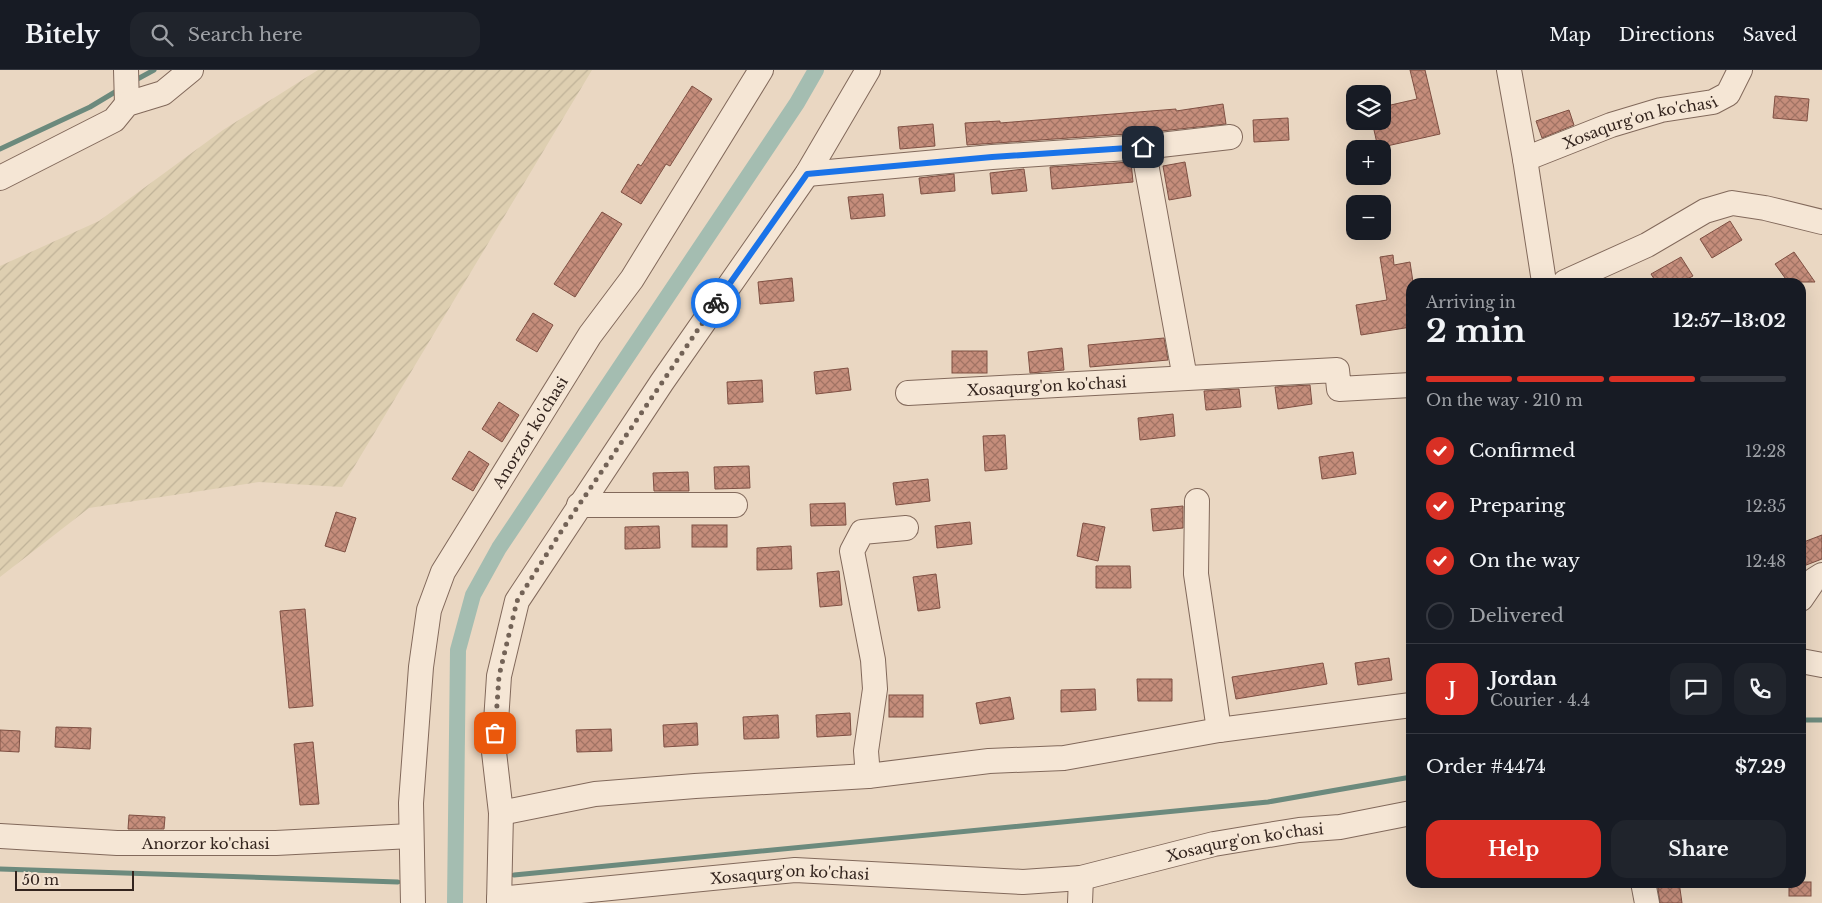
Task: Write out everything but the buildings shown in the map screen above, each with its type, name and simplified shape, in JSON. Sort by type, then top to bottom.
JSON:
[{"type":"street","points":[[126,70],[127,104]]},
{"type":"street","points":[[0,178],[114,120],[127,104],[163,92],[191,70]]},
{"type":"street","name":"Anorzor ko'chasi","points":[[412,903],[411,836],[421,667],[429,610],[442,572],[590,335],[638,270],[761,70]]},
{"type":"street","name":"Xosaqurg'on ko'chasi","points":[[868,70],[807,174],[579,505],[517,601],[499,676],[494,752],[501,813],[499,901],[794,870],[1024,882],[1081,878],[1214,844],[1299,830],[1340,827],[1406,814]]},
{"type":"street","points":[[1509,70],[1543,278]]},
{"type":"street","name":"Xosaqurg'on ko'chasi","points":[[1525,158],[1611,125],[1661,110],[1713,102],[1728,94],[1740,70]]},
{"type":"street","points":[[807,174],[992,157],[1143,147],[1230,137]]},
{"type":"street","points":[[1143,147],[1185,378]]},
{"type":"street","points":[[1574,278],[1647,245],[1705,211],[1732,203],[1765,208],[1822,222]]},
{"type":"street","name":"Xosaqurg'on ko'chasi","points":[[908,393],[1337,370],[1339,388],[1406,385]]},
{"type":"street","points":[[1197,501],[1196,574],[1220,730]]},
{"type":"street","points":[[579,505],[735,505]]},
{"type":"street","points":[[868,776],[866,750],[874,689],[873,660],[852,551],[862,532],[906,528]]},
{"type":"street","points":[[1806,592],[1814,580],[1822,575]]},
{"type":"street","points":[[1806,662],[1822,665]]},
{"type":"street","points":[[501,813],[595,794],[868,776],[989,761],[1064,758],[1220,730],[1406,706]]},
{"type":"street","name":"Anorzor ko'chasi","points":[[0,836],[117,843],[276,843],[411,836]]},
{"type":"street","points":[[1080,903],[1081,878]]},
{"type":"street","points":[[1644,888],[1647,903]]},
{"type":"shaded area","points":[[318,70],[592,70],[342,487],[259,482],[89,508],[0,577],[0,266],[99,221],[223,130]]},
{"type":"waterway","points":[[132,82],[154,70]]},
{"type":"waterway","points":[[455,903],[458,650],[473,595],[499,548],[797,103],[816,70]]},
{"type":"waterway","points":[[0,149],[90,107],[120,89]]},
{"type":"waterway","points":[[1806,720],[1822,720]]},
{"type":"waterway","points":[[514,875],[1268,802],[1406,778]]},
{"type":"waterway","points":[[0,869],[398,882]]},
{"type":"way so far","points":[[495,733],[499,676],[517,601],[564,527],[716,303]]},
{"type":"route","points":[[716,303],[807,174],[992,157],[1143,147]]}]
